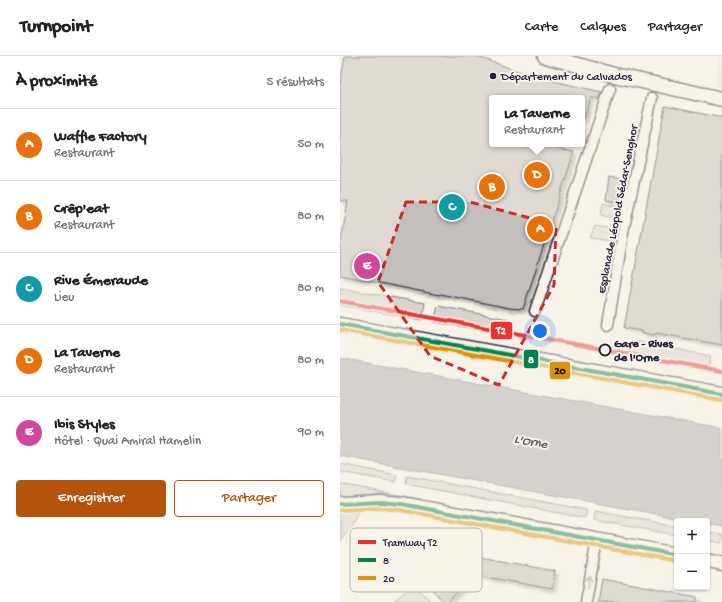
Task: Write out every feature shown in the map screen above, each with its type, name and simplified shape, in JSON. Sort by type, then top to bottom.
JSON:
[{"type":"main road","points":[[545,56],[621,76],[722,99]]},
{"type":"main road","points":[[341,325],[722,394]]},
{"type":"main road","points":[[340,504],[380,502],[401,504],[674,554]]},
{"type":"main road","points":[[710,562],[722,564]]},
{"type":"street","points":[[536,312],[610,89]]},
{"type":"street","name":"Esplanade Léopold Sédar-Senghor","points":[[608,325],[624,226],[652,98]]},
{"type":"street","points":[[586,602],[597,540]]},
{"type":"highlighted area","points":[[406,202],[470,202],[556,225],[554,285],[499,385],[430,356],[378,282]]},
{"type":"shaded area","points":[[722,56],[722,87],[715,85]]},
{"type":"shaded area","points":[[603,203],[619,207],[616,219],[601,215]]},
{"type":"shaded area","points":[[595,226],[613,229],[611,241],[590,238]]},
{"type":"shaded area","points":[[340,288],[425,303],[422,320],[340,305]]},
{"type":"shaded area","points":[[438,306],[508,319],[504,334],[434,322]]},
{"type":"shaded area","points":[[635,341],[711,356],[707,371],[632,358]]},
{"type":"shaded area","points":[[340,464],[397,475],[396,482],[340,472]]},
{"type":"shaded area","points":[[407,476],[587,510],[585,518],[406,484]]},
{"type":"shaded area","points":[[340,484],[421,499],[421,503],[340,499]]},
{"type":"shaded area","points":[[340,510],[358,511],[353,524],[340,541]]},
{"type":"shaded area","points":[[595,511],[674,525],[674,534],[594,520]]},
{"type":"shaded area","points":[[710,532],[722,534],[722,543],[710,541]]},
{"type":"shaded area","points":[[404,592],[422,592],[431,602],[396,602],[396,599]]},
{"type":"water","name":"L'Orne","points":[[340,358],[722,428],[722,526],[710,524],[710,518],[679,518],[340,456]]},
{"type":"building","points":[[345,56],[475,56],[535,77],[602,92],[600,98],[591,98],[585,116],[585,95],[489,95],[489,147],[546,147],[574,152],[523,309],[509,308],[439,295],[340,275],[340,247],[348,201],[340,201],[340,85]]},
{"type":"building","points":[[665,106],[722,118],[722,345],[656,333],[655,335],[643,333],[643,331],[624,328]]},
{"type":"building","points":[[609,177],[622,179],[618,202],[606,200]]},
{"type":"building","points":[[482,557],[555,571],[552,589],[482,576]]},
{"type":"building","points":[[602,579],[697,597],[697,602],[598,602]]},
{"type":"building","points":[[435,592],[457,592],[447,602],[444,602]]},
{"type":"tram line","name":"T2","points":[[340,301],[722,371]]},
{"type":"transit line","name":"8","points":[[340,324],[722,394]]},
{"type":"transit line","name":"20","points":[[340,330],[721,400]]},
{"type":"transit line","name":"8","points":[[340,504],[380,502],[401,504],[674,554]]},
{"type":"transit line","name":"20","points":[[340,510],[380,508],[400,510],[674,561]]},
{"type":"place","name":"Département du Calvados","points":[[493,76]]},
{"type":"place","name":"La Taverne","points":[[537,175]]},
{"type":"place","name":"Crêp'eat","points":[[492,187]]},
{"type":"place","name":"Rive Émeraude","points":[[452,207]]},
{"type":"place","name":"Waffle Factory","points":[[540,229]]},
{"type":"place","name":"Ibis Styles","points":[[367,266]]},
{"type":"place","name":"Gare - Rives de l'Orne","points":[[605,350]]}]
